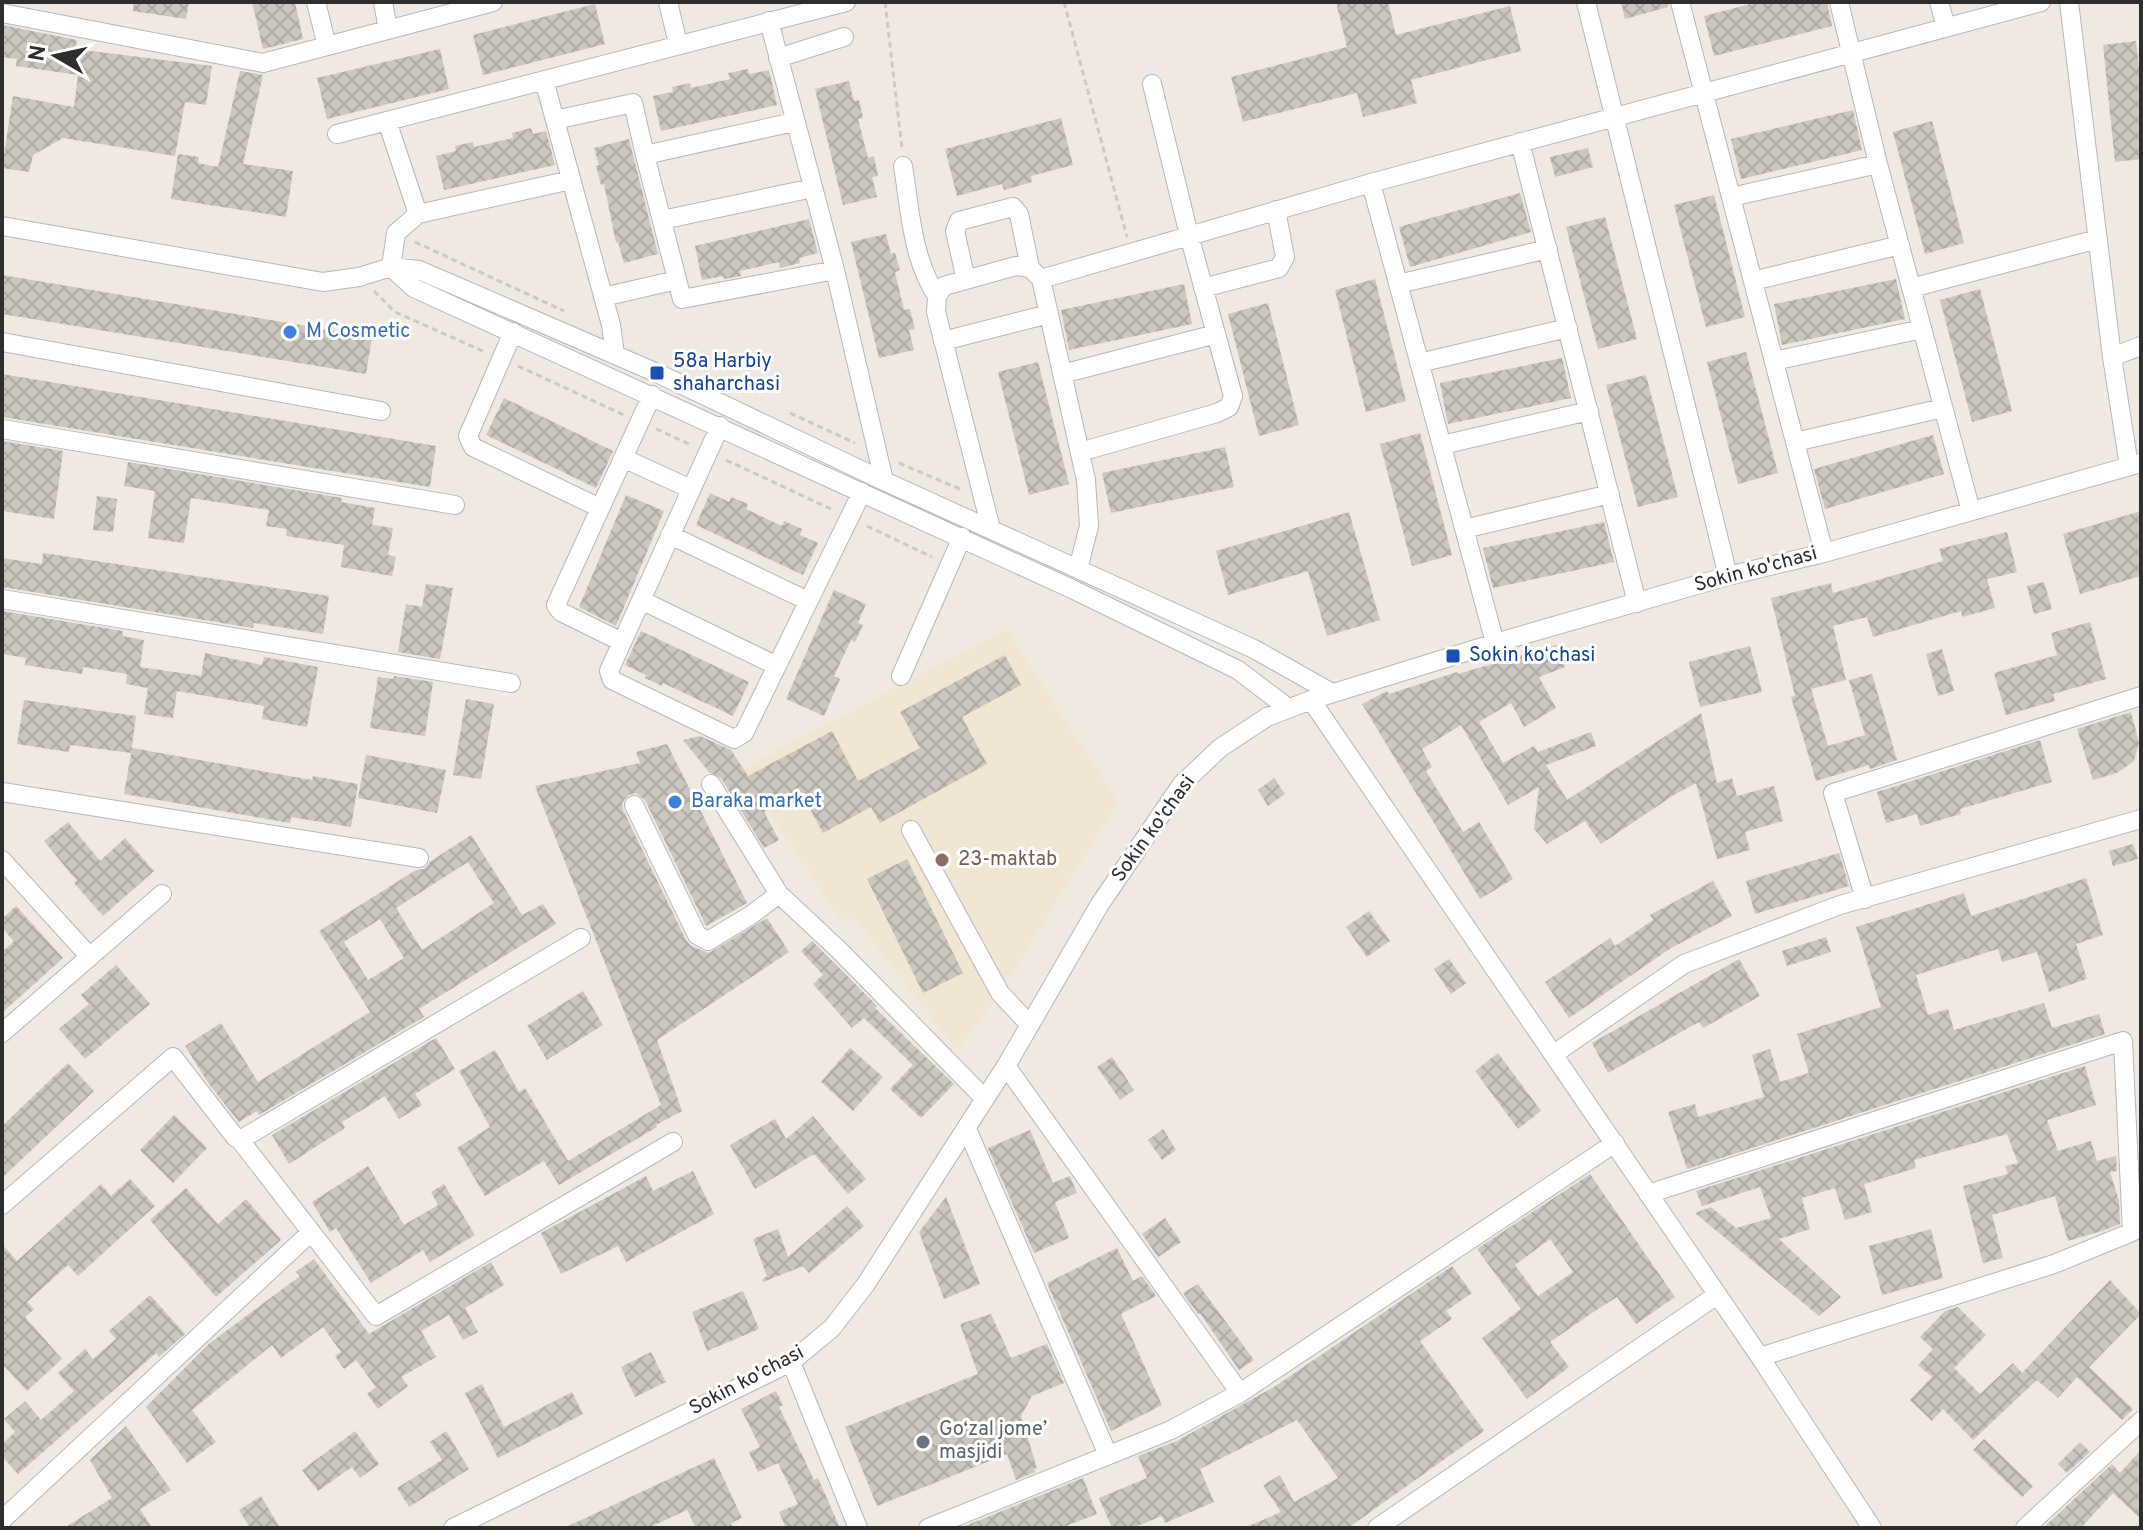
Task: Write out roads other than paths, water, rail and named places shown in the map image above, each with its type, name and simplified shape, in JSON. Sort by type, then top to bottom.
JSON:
[{"type":"street","points":[[316,2],[327,46]]},
{"type":"street","points":[[383,2],[388,30]]},
{"type":"street","points":[[668,2],[678,44]]},
{"type":"street","points":[[337,134],[846,2]]},
{"type":"street","points":[[1586,2],[1728,576]]},
{"type":"street","points":[[1680,2],[1824,553]]},
{"type":"street","points":[[1839,2],[1878,164],[1971,511]]},
{"type":"street","points":[[1939,2],[1946,27]]},
{"type":"street","points":[[991,529],[936,312],[937,296],[944,286],[1016,266],[1036,274],[1131,252],[1520,142],[2041,2]]},
{"type":"street","points":[[2069,2],[2112,357],[2135,465]]},
{"type":"street","points":[[2,13],[263,63],[489,3]]},
{"type":"street","points":[[769,21],[835,270],[884,481]]},
{"type":"street","points":[[778,58],[844,37]]},
{"type":"street","points":[[544,80],[603,297],[615,354]]},
{"type":"street","points":[[1080,452],[1217,413],[1229,407],[1233,396],[1152,84]]},
{"type":"street","points":[[555,120],[633,103],[682,299],[835,270]]},
{"type":"street","points":[[387,121],[418,214]]},
{"type":"street","points":[[645,155],[794,122]]},
{"type":"street","points":[[1520,142],[1637,603]]},
{"type":"street","points":[[1731,197],[1878,164]]},
{"type":"street","points":[[903,166],[925,279],[937,296]]},
{"type":"street","points":[[391,267],[396,233],[418,214],[571,180]]},
{"type":"street","points":[[1371,183],[1495,643]]},
{"type":"street","points":[[662,220],[813,188]]},
{"type":"street","points":[[966,280],[955,231],[959,221],[1013,207],[1019,214],[1049,314],[1086,480],[1089,526],[1078,569]]},
{"type":"street","points":[[1203,288],[1279,268],[1285,257],[1276,210]]},
{"type":"street","points":[[2,226],[323,282],[359,277],[391,267],[419,270],[615,354],[884,481],[1254,649],[1332,693]]},
{"type":"street","points":[[1911,288],[2098,239]]},
{"type":"street","points":[[1753,281],[1900,245]]},
{"type":"street","points":[[1398,284],[1548,249]]},
{"type":"street","points":[[391,267],[414,288],[962,537],[1238,670],[1288,708]]},
{"type":"street","points":[[603,297],[677,280]]},
{"type":"street","points":[[943,341],[1049,314]]},
{"type":"street","points":[[1419,363],[1568,328]]},
{"type":"street","points":[[1774,361],[1922,329]]},
{"type":"street","points":[[513,332],[468,436],[473,447],[600,508]]},
{"type":"street","points":[[1062,374],[1216,334]]},
{"type":"street","points":[[2,342],[381,411]]},
{"type":"street","points":[[2112,357],[2141,346]]},
{"type":"street","points":[[622,642],[561,612],[556,605],[652,395]]},
{"type":"street","points":[[1795,442],[1943,408]]},
{"type":"street","points":[[1442,445],[1589,411]]},
{"type":"street","points":[[720,426],[609,671],[612,680],[734,739],[744,733],[862,492]]},
{"type":"street","points":[[2,429],[455,505]]},
{"type":"street","points":[[623,458],[691,489]]},
{"type":"street","name":"Sokin ko'chasi","points":[[453,1528],[791,1362],[819,1341],[844,1314],[967,1129],[1100,904],[1182,784],[1220,748],[1267,717],[1332,693],[1495,643],[2135,465]]},
{"type":"street","points":[[1464,529],[1610,494]]},
{"type":"street","points":[[670,535],[808,601]]},
{"type":"street","points":[[901,676],[962,537]]},
{"type":"street","points":[[2,599],[511,683]]},
{"type":"street","points":[[641,600],[777,666]]},
{"type":"street","points":[[1865,899],[1833,793],[2141,696]]},
{"type":"street","points":[[1311,700],[1760,1357],[1872,1528]]},
{"type":"street","points":[[711,784],[779,894],[830,941],[985,1099]]},
{"type":"street","points":[[2,792],[419,858]]},
{"type":"street","points":[[634,805],[697,935],[708,941],[779,894]]},
{"type":"street","points":[[1554,1054],[1684,964],[1865,899],[2141,819]]},
{"type":"street","points":[[911,830],[1000,993],[1030,1025]]},
{"type":"street","points":[[2,860],[90,957]]},
{"type":"street","points":[[2,1033],[162,894]]},
{"type":"street","points":[[240,1140],[581,938]]},
{"type":"street","points":[[1648,1194],[2123,1041],[2132,1232],[2054,1264],[1760,1357]]},
{"type":"street","points":[[2,1205],[173,1057],[376,1316],[673,1142]]},
{"type":"street","points":[[1006,1066],[1240,1393]]},
{"type":"street","points":[[967,1129],[1108,1455]]},
{"type":"street","points":[[928,1528],[1171,1430],[1240,1393],[1615,1143]]},
{"type":"street","points":[[2,1520],[310,1233]]},
{"type":"street","points":[[1377,1528],[1717,1295]]},
{"type":"street","points":[[791,1362],[858,1528]]},
{"type":"street","points":[[2027,1528],[2141,1421]]},
{"type":"place","name":"M Cosmetic","points":[[290,332]]},
{"type":"place","name":"58a Harbiy shaharchasi","points":[[657,373]]},
{"type":"place","name":"Sokin koʻchasi","points":[[1453,656]]},
{"type":"place","name":"Baraka market","points":[[675,802]]},
{"type":"place","name":"23-maktab","points":[[942,860]]},
{"type":"place","name":"Go‘zal jome’ masjidi","points":[[923,1442]]}]
